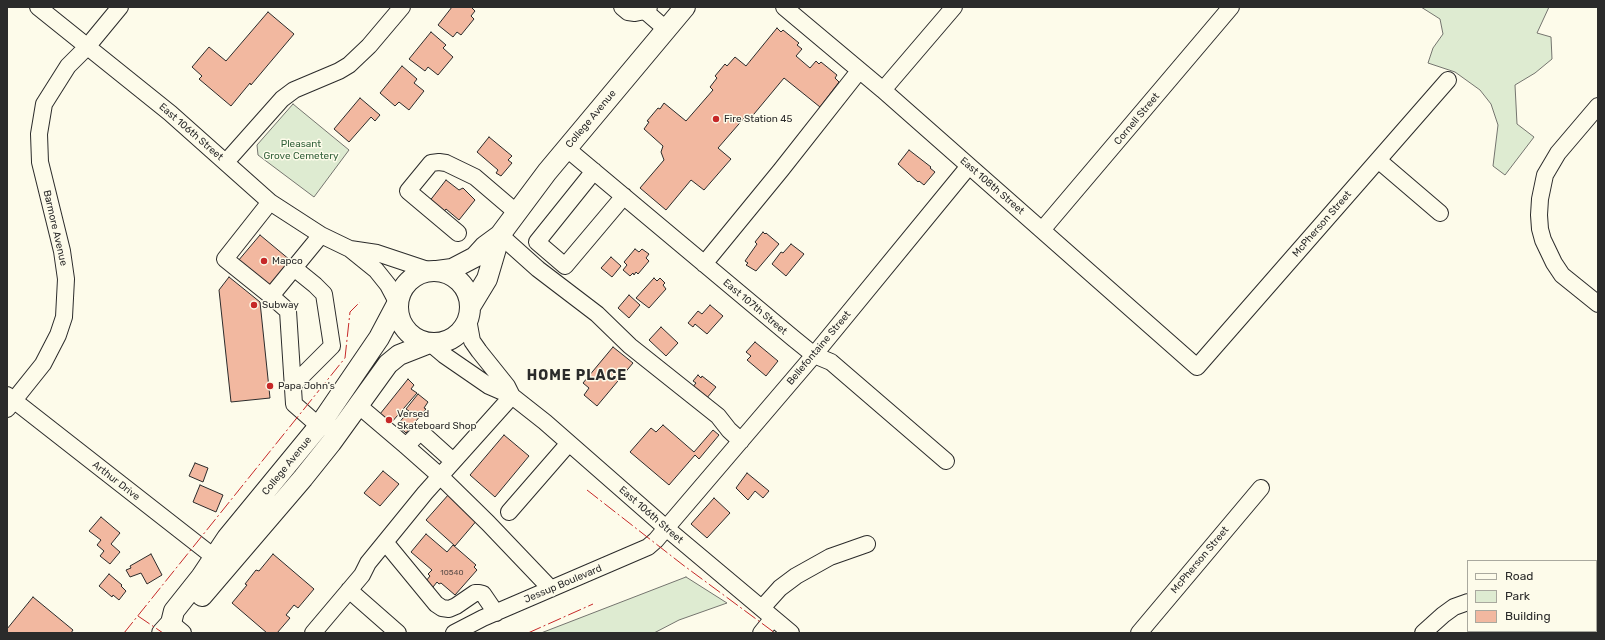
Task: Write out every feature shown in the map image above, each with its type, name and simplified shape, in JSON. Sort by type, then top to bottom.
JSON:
[{"type":"main road","name":"College Avenue","points":[[469,313],[487,279],[500,235],[516,212],[566,148],[685,7]]},
{"type":"main road","name":"College Avenue","points":[[434,271],[452,269],[475,257],[485,246],[500,235]]},
{"type":"main road","points":[[434,271],[452,276],[461,283],[466,292],[469,313],[461,331],[456,336],[444,342],[429,344],[416,339],[405,330],[398,316],[397,303],[401,290],[409,280],[420,273],[434,271]]},
{"type":"main road","name":"College Avenue","points":[[220,562],[227,538],[320,426],[372,350],[397,303]]},
{"type":"main road","name":"College Avenue","points":[[172,630],[174,610],[201,577],[220,562],[303,478],[359,406],[381,372],[391,361],[406,352],[429,344]]},
{"type":"street","name":"East 106th Street","points":[[38,7],[170,113],[270,202],[321,235],[350,248],[378,253],[434,271]]},
{"type":"street","name":"Barmore Avenue","points":[[9,401],[42,364],[58,335],[64,317],[66,279],[62,252],[40,162],[39,134],[44,104],[68,66],[87,47],[120,7]]},
{"type":"street","points":[[226,162],[282,99],[294,90],[339,71],[349,65],[369,46],[402,7]]},
{"type":"street","name":"East 108th Street","points":[[784,7],[883,90],[1197,368]]},
{"type":"street","points":[[883,90],[954,7]]},
{"type":"street","name":"Cornell Street","points":[[1042,230],[1231,7]]},
{"type":"street","points":[[637,9],[666,30]]},
{"type":"street","points":[[704,264],[859,71]]},
{"type":"street","name":"McPherson Street","points":[[1197,368],[1448,80]]},
{"type":"street","points":[[1598,106],[1558,153],[1545,175],[1540,199],[1539,215],[1542,240],[1554,263],[1562,275],[1598,304]]},
{"type":"street","name":"East 107th Street","points":[[566,148],[814,355],[830,362],[946,461]]},
{"type":"street","points":[[1378,160],[1440,213]]},
{"type":"street","points":[[458,233],[408,190],[431,163],[446,163],[475,177],[516,212]]},
{"type":"street","name":"Bellefontaine Street","points":[[666,528],[814,355],[969,166]]},
{"type":"street","points":[[594,171],[536,242],[565,266],[624,196]]},
{"type":"street","points":[[270,202],[225,259],[288,311],[294,404],[320,426]]},
{"type":"street","points":[[271,296],[321,235]]},
{"type":"street","points":[[500,235],[538,268],[597,314],[630,346],[718,416],[729,430],[741,441]]},
{"type":"street","name":"East 106th Street","points":[[350,248],[382,275],[397,303]]},
{"type":"street","points":[[293,385],[332,346],[324,294],[294,268]]},
{"type":"street","name":"East 106th Street","points":[[469,313],[471,335],[474,344],[507,386],[512,396]]},
{"type":"street","name":"East 106th Street","points":[[429,344],[490,386],[512,396],[791,633]]},
{"type":"street","points":[[313,633],[362,575],[368,563],[440,476],[512,396]]},
{"type":"street","name":"Arthur Drive","points":[[9,401],[220,562]]},
{"type":"street","points":[[359,406],[440,476],[488,523],[551,589]]},
{"type":"street","points":[[406,446],[418,434],[423,434],[453,461]]},
{"type":"street","points":[[509,512],[569,443]]},
{"type":"street","name":"McPherson Street","points":[[1139,633],[1261,488]]},
{"type":"street","name":"Jessup Boulevard","points":[[454,633],[496,613],[648,547],[666,528]]},
{"type":"street","points":[[385,542],[436,604],[442,608],[449,609],[456,606],[475,593],[479,592],[483,594],[496,613]]},
{"type":"street","points":[[761,633],[767,613],[780,588],[796,576],[830,557],[867,544]]},
{"type":"street","points":[[349,590],[398,633]]},
{"type":"street","points":[[1423,633],[1454,607],[1467,602]]},
{"type":"green space","points":[[1421,7],[1549,7],[1537,33],[1551,37],[1552,59],[1535,73],[1515,85],[1517,124],[1534,137],[1505,175],[1493,166],[1498,125],[1491,104],[1480,90],[1455,72],[1428,63],[1433,48],[1443,34],[1440,19]]},
{"type":"green space","name":"Pleasant Grove Cemetery","points":[[293,104],[349,150],[314,197],[258,155],[257,145]]},
{"type":"green space","points":[[686,577],[727,603],[679,620],[654,633],[541,633]]},
{"type":"building","points":[[452,7],[471,7],[475,11],[471,16],[474,19],[461,35],[457,32],[453,37],[438,25]]},
{"type":"building","points":[[268,12],[294,34],[251,85],[250,83],[231,106],[199,79],[202,76],[192,67],[209,47],[226,61]]},
{"type":"building","name":"Fire Station 45","points":[[777,28],[781,32],[783,30],[799,43],[797,45],[802,49],[796,56],[810,68],[816,61],[819,64],[821,62],[837,75],[835,78],[839,82],[820,107],[784,78],[749,120],[745,117],[718,148],[731,159],[704,190],[691,180],[666,210],[640,188],[664,160],[661,152],[663,146],[644,129],[649,122],[647,121],[658,108],[660,109],[664,103],[686,121],[713,90],[710,87],[717,78],[715,76],[725,64],[727,66],[735,57],[746,66]]},
{"type":"building","points":[[431,32],[446,45],[443,48],[453,57],[438,75],[428,67],[425,71],[409,59]]},
{"type":"building","points":[[402,66],[417,79],[414,83],[424,91],[409,110],[399,102],[395,106],[380,93]]},
{"type":"building","points":[[360,98],[380,115],[375,121],[371,117],[349,142],[334,129]]},
{"type":"building","points":[[489,137],[512,156],[508,160],[512,163],[501,176],[496,173],[498,170],[477,152]]},
{"type":"building","points":[[909,150],[931,167],[930,168],[935,172],[924,185],[919,181],[918,182],[898,164]]},
{"type":"building","points":[[446,180],[459,190],[463,188],[475,200],[459,220],[446,209],[439,218],[425,207]]},
{"type":"building","points":[[763,232],[779,244],[756,271],[746,265],[748,263],[745,261],[757,244],[755,242]]},
{"type":"building","name":"Mapco","points":[[260,235],[290,260],[269,286],[238,261]]},
{"type":"building","points":[[791,244],[804,254],[786,276],[772,264],[781,252],[783,253]]},
{"type":"building","points":[[635,249],[639,252],[642,249],[649,254],[646,258],[649,261],[638,274],[636,272],[634,275],[633,273],[630,276],[623,270],[627,265],[624,262]]},
{"type":"building","points":[[611,257],[621,266],[612,277],[601,268]]},
{"type":"building","points":[[229,277],[260,302],[270,398],[231,402],[219,290]]},
{"type":"building","points":[[654,278],[657,281],[660,278],[665,283],[663,285],[666,289],[649,308],[636,298]]},
{"type":"building","points":[[629,295],[640,305],[629,318],[618,308]]},
{"type":"building","points":[[710,305],[723,316],[707,334],[695,324],[693,327],[688,323],[698,311],[702,314]]},
{"type":"building","points":[[661,327],[678,343],[666,356],[649,340]]},
{"type":"building","points":[[755,342],[778,361],[766,376],[747,360],[751,356],[746,352]]},
{"type":"building","points":[[613,347],[633,363],[597,406],[584,395],[589,388],[583,383]]},
{"type":"building","points":[[698,375],[701,378],[702,376],[716,387],[706,399],[692,388],[696,383],[693,381]]},
{"type":"building","points":[[408,379],[414,385],[411,389],[417,393],[391,423],[380,414]]},
{"type":"building","points":[[418,394],[428,402],[424,408],[426,409],[406,433],[397,425],[409,411],[406,409]]},
{"type":"building","points":[[663,425],[694,452],[713,430],[719,435],[699,459],[695,455],[669,485],[630,452],[651,428],[656,432]]},
{"type":"building","points":[[504,435],[529,456],[495,497],[470,475]]},
{"type":"building","points":[[195,463],[208,468],[203,482],[189,476]]},
{"type":"building","points":[[383,471],[399,484],[380,506],[364,493]]},
{"type":"building","points":[[747,473],[769,491],[763,498],[755,491],[748,500],[736,488]]},
{"type":"building","points":[[200,485],[223,495],[216,512],[193,502]]},
{"type":"building","points":[[449,494],[478,519],[455,546],[426,520]]},
{"type":"building","points":[[714,498],[730,513],[707,538],[691,524]]},
{"type":"building","points":[[101,517],[120,533],[111,544],[120,552],[110,564],[100,556],[104,551],[97,545],[101,540],[89,531]]},
{"type":"building","points":[[426,534],[447,552],[453,545],[476,565],[474,567],[477,570],[455,595],[441,583],[439,584],[437,582],[433,587],[426,581],[430,576],[428,574],[432,570],[411,552]]},
{"type":"building","points":[[151,554],[162,575],[147,584],[141,573],[130,577],[126,570],[131,568],[130,566]]},
{"type":"building","points":[[273,554],[314,589],[298,608],[294,605],[286,615],[290,618],[277,633],[267,633],[232,603],[247,585],[245,584],[256,570],[259,571]]},
{"type":"building","points":[[109,574],[122,585],[121,586],[126,591],[119,600],[113,595],[112,597],[99,586]]},
{"type":"building","points":[[33,597],[73,630],[71,633],[7,633],[7,629]]},
{"type":"power","points":[[124,633],[345,358],[350,312],[360,302]]},
{"type":"power","points":[[587,490],[683,565],[775,633]]},
{"type":"power","points":[[528,633],[593,604]]},
{"type":"power","points":[[138,616],[163,633]]},
{"type":"place","name":"Fire Station 45","points":[[716,119]]},
{"type":"place","name":"Mapco","points":[[264,261]]},
{"type":"place","name":"Subway","points":[[254,305]]},
{"type":"place","name":"Papa John's","points":[[270,386]]},
{"type":"place","name":"Versed Skateboard Shop","points":[[389,420]]},
{"type":"district","name":"HOME PLACE","points":[[577,376]]}]
